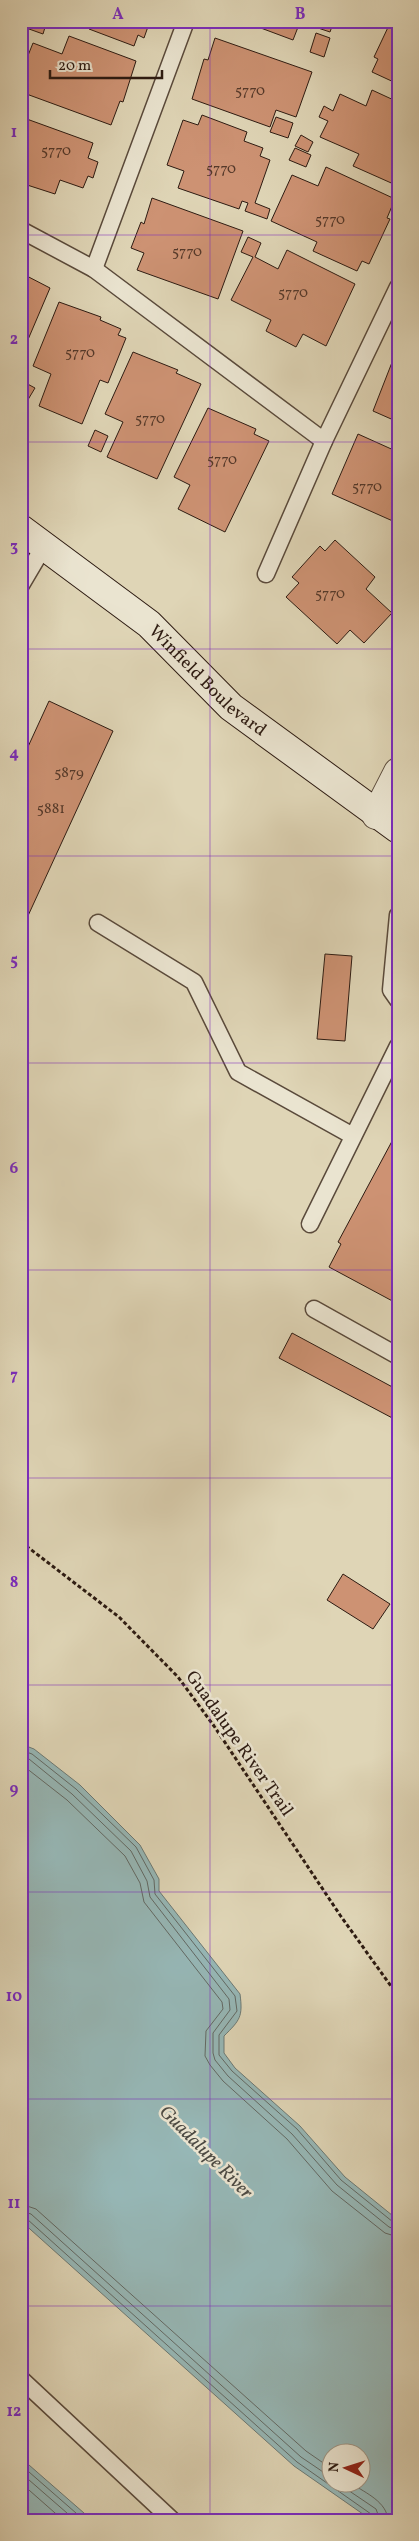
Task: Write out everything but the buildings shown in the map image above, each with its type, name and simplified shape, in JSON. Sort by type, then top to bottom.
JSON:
[{"type":"street","name":"Winfield Boulevard","points":[[21,529],[149,624],[231,707],[387,822]]},
{"type":"street","points":[[387,822],[398,772]]},
{"type":"lane","points":[[94,269],[186,21]]},
{"type":"lane","points":[[21,230],[94,269],[324,441]]},
{"type":"lane","points":[[266,574],[324,441],[398,287]]},
{"type":"lane","points":[[21,585],[44,546]]},
{"type":"lane","points":[[398,915],[391,990],[398,1000]]},
{"type":"lane","points":[[98,923],[194,982],[238,1072],[353,1136]]},
{"type":"lane","points":[[310,1224],[398,1046]]},
{"type":"lane","points":[[314,1310],[398,1356]]},
{"type":"lane","points":[[21,2378],[172,2520]]},
{"type":"path","name":"Guadalupe River Trail","points":[[21,1542],[119,1617],[178,1677],[214,1726],[340,1915],[398,1996]]},
{"type":"water","name":"Guadalupe River","points":[[21,1744],[34,1749],[80,1785],[140,1845],[159,1879],[159,1891],[240,1994],[241,2008],[239,2018],[224,2036],[224,2053],[235,2068],[300,2126],[345,2177],[398,2220],[398,2520],[370,2519],[334,2494],[372,2494],[372,2444],[322,2444],[322,2486],[294,2466],[21,2221]]},
{"type":"water","points":[[21,2458],[92,2520],[21,2520]]}]
